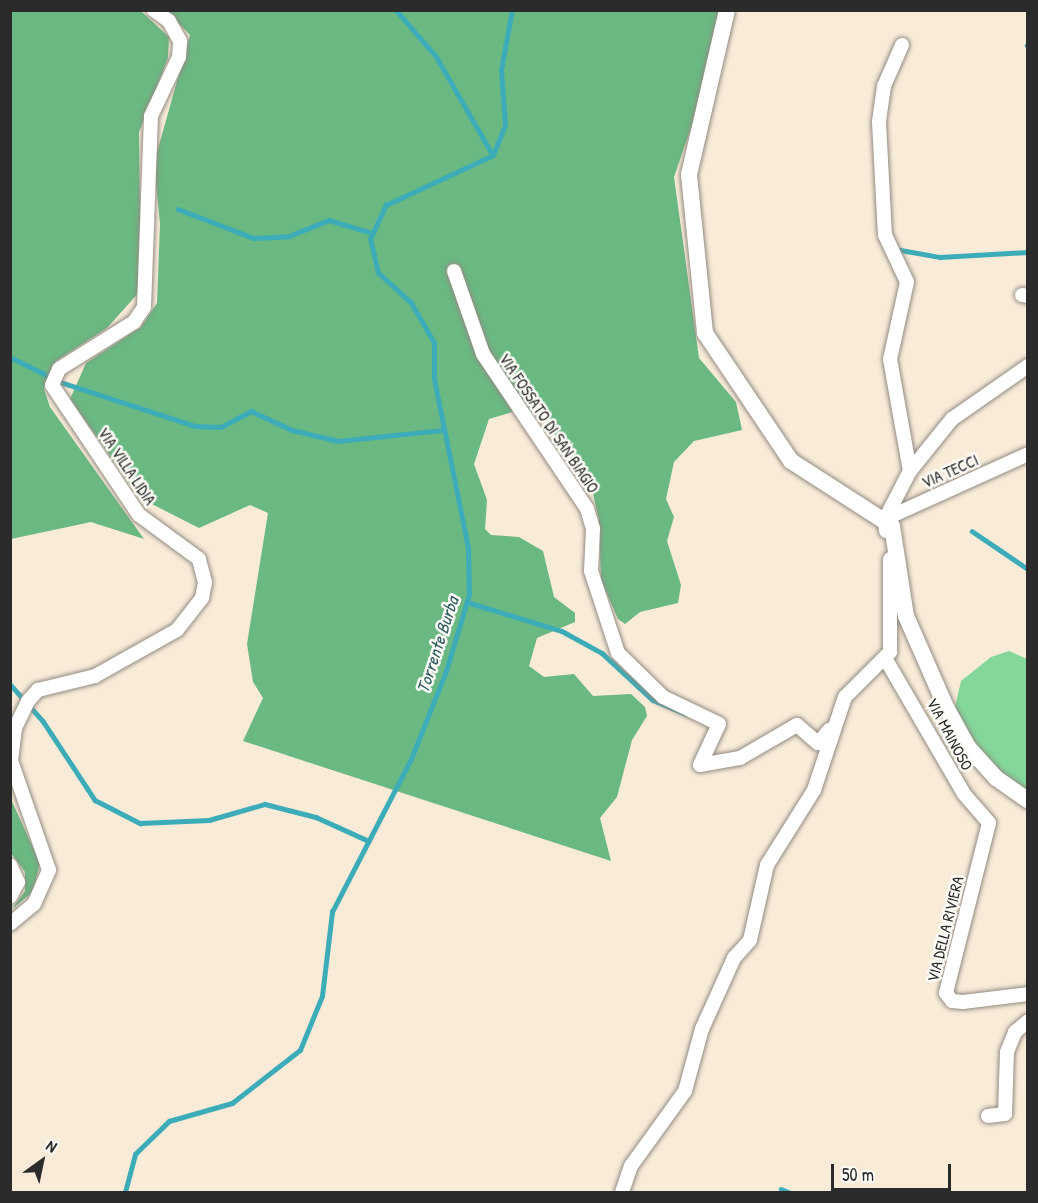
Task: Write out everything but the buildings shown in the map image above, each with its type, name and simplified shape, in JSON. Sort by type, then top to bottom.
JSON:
[{"type":"street","name":"VIA VILLA LIDIA","points":[[10,924],[34,904],[49,870],[11,760],[15,728],[27,701],[38,690],[95,676],[177,630],[202,598],[205,582],[199,559],[139,515],[52,385],[60,369],[134,322],[144,307],[151,116],[179,57],[180,41],[169,21],[154,10]]},
{"type":"street","points":[[727,10],[689,175],[705,333],[791,461],[885,519],[896,533],[906,616],[946,707],[968,747],[996,778],[1028,800]]},
{"type":"street","points":[[902,45],[884,86],[879,122],[885,235],[907,282],[890,359],[910,471]]},
{"type":"street","name":"VIA FOSSATO DI SAN BIAGIO","points":[[454,271],[483,354],[586,509],[593,529],[591,571],[609,611],[618,652],[663,698],[719,724],[700,765],[740,758],[797,725],[821,742],[836,723]]},
{"type":"street","points":[[622,1192],[631,1166],[685,1091],[702,1029],[734,958],[750,940],[767,865],[804,812],[836,723],[854,684],[885,658],[894,628],[885,519],[910,471],[952,419],[1028,366]]},
{"type":"street","name":"VIA TECCI","points":[[885,519],[1028,454]]},
{"type":"street","name":"VIA MAINOSO","points":[[885,658],[958,784],[989,824]]},
{"type":"street","name":"VIA DELLA RIVIERA","points":[[989,824],[946,993],[952,1001],[963,1002],[1028,994]]},
{"type":"street","points":[[10,865],[18,882],[10,897]]},
{"type":"street","points":[[988,1116],[1005,1114],[1007,1052],[1015,1032],[1028,1021]]},
{"type":"green space","points":[[11,11],[141,11],[169,37],[168,58],[139,132],[141,290],[107,328],[56,361],[44,389],[50,407],[144,539],[91,522],[11,539]]},
{"type":"green space","points":[[167,11],[720,11],[700,102],[674,177],[699,358],[736,402],[742,430],[694,441],[674,462],[666,499],[674,517],[667,541],[681,585],[678,603],[640,612],[625,624],[618,619],[601,580],[599,520],[590,481],[559,446],[552,426],[536,413],[516,411],[489,419],[474,464],[487,500],[485,529],[491,535],[519,537],[543,551],[554,597],[575,613],[575,622],[537,638],[529,666],[544,677],[574,674],[593,696],[631,694],[645,707],[647,716],[632,740],[617,797],[600,818],[611,861],[243,741],[263,698],[253,682],[247,644],[268,513],[250,505],[199,528],[140,498],[70,399],[86,363],[141,327],[157,303],[160,224],[154,163],[190,35]]},
{"type":"green space","points":[[1009,651],[1027,659],[1027,797],[984,761],[955,707],[961,681],[991,657]]},
{"type":"green space","points":[[10,797],[40,863],[33,892],[12,909],[25,891],[25,872],[11,853]]},
{"type":"waterway","points":[[396,10],[436,56],[493,155]]},
{"type":"waterway","name":"Torrente Burba","points":[[125,1192],[135,1154],[169,1121],[232,1103],[300,1050],[322,996],[332,912],[411,759],[446,671],[469,595],[468,548],[434,379],[434,343],[411,303],[378,273],[370,239],[386,205],[493,155],[505,125],[501,70],[512,10]]},
{"type":"waterway","points":[[178,209],[254,238],[289,236],[329,220],[372,233]]},
{"type":"waterway","points":[[895,249],[940,257],[1028,252]]},
{"type":"waterway","points":[[10,357],[63,383],[195,426],[221,427],[251,411],[292,430],[338,441],[443,430]]},
{"type":"waterway","points":[[972,531],[1028,569]]},
{"type":"waterway","points":[[467,602],[562,631],[602,653],[653,700],[686,714]]},
{"type":"waterway","points":[[10,684],[43,721],[95,800],[140,823],[209,820],[265,804],[316,817],[369,841]]},
{"type":"waterway","points":[[781,1189],[788,1192]]}]
